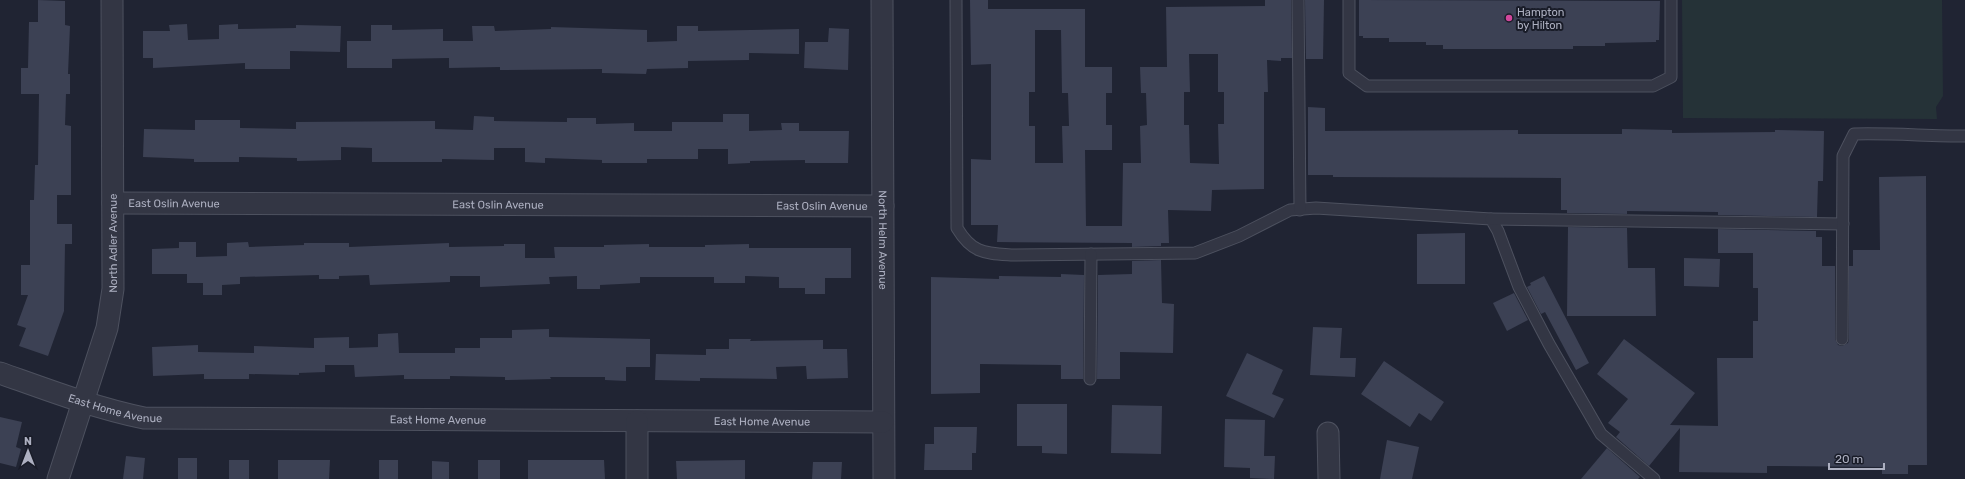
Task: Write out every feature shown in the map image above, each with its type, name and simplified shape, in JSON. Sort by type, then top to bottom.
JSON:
[{"type":"street","name":"North Adler Avenue","points":[[58,479],[107,328],[113,289],[112,0]]},
{"type":"street","name":"North Helm Avenue","points":[[882,0],[884,479]]},
{"type":"street","name":"East Oslin Avenue","points":[[113,203],[884,206]]},
{"type":"street","name":"East Home Avenue","points":[[0,373],[83,402],[144,418],[883,422]]},
{"type":"street","points":[[637,421],[637,479]]},
{"type":"street","points":[[1328,433],[1329,479]]},
{"type":"lane","points":[[956,0],[957,228],[964,240],[982,252],[1011,255],[1195,253],[1239,236],[1290,210],[1316,208],[1491,219],[1843,224]]},
{"type":"lane","points":[[1298,0],[1300,210]]},
{"type":"lane","points":[[1349,0],[1349,73],[1367,86],[1653,86],[1671,77],[1671,0]]},
{"type":"lane","points":[[1842,339],[1843,156],[1854,134],[1889,133],[1918,136],[1965,136]]},
{"type":"lane","points":[[1491,219],[1498,231],[1519,287],[1549,344],[1600,434],[1654,479]]},
{"type":"lane","points":[[1090,380],[1091,254]]},
{"type":"shaded area","points":[[1682,0],[1942,0],[1943,96],[1936,107],[1937,119],[1683,118]]},
{"type":"building","points":[[38,0],[65,1],[65,25],[70,26],[68,74],[70,74],[70,94],[66,94],[65,125],[71,126],[71,195],[57,195],[57,224],[72,224],[72,244],[65,244],[64,311],[48,356],[19,346],[26,328],[17,325],[28,295],[21,295],[21,265],[30,265],[30,200],[34,200],[35,165],[38,165],[39,94],[21,94],[21,68],[28,68],[29,22],[38,22]]},
{"type":"building","points":[[970,0],[988,0],[988,9],[1085,9],[1085,67],[1112,67],[1112,93],[1106,93],[1106,125],[1112,125],[1112,150],[1085,150],[1086,226],[1122,226],[1123,163],[1141,163],[1140,126],[1147,125],[1146,93],[1141,93],[1140,67],[1167,67],[1166,7],[1265,6],[1265,0],[1291,0],[1292,58],[1281,58],[1281,61],[1267,60],[1268,92],[1264,92],[1264,189],[1212,190],[1211,211],[1168,210],[1169,243],[1161,243],[1161,246],[1132,247],[1132,243],[997,242],[998,225],[971,225],[971,159],[991,160],[991,64],[971,65]],"holes":[[[1035,30],[1061,30],[1062,93],[1068,93],[1069,126],[1062,126],[1063,163],[1035,163],[1035,126],[1029,126],[1029,92],[1035,92]],[[1189,54],[1218,54],[1218,92],[1224,92],[1224,124],[1218,124],[1219,164],[1190,163],[1189,125],[1184,125],[1184,92],[1190,92]]]},
{"type":"building","points":[[1305,0],[1324,0],[1323,59],[1306,59]]},
{"type":"building","name":"Hampton by Hilton","points":[[1359,0],[1660,1],[1659,40],[1656,40],[1656,42],[1605,43],[1605,46],[1573,46],[1573,49],[1443,49],[1443,45],[1426,45],[1426,42],[1389,42],[1389,38],[1363,38],[1363,36],[1359,36]]},
{"type":"building","points":[[187,24],[188,40],[219,39],[219,25],[238,24],[238,29],[296,28],[296,25],[341,26],[340,52],[290,51],[290,69],[245,69],[245,63],[153,68],[153,58],[143,58],[143,31],[170,31],[169,25]]},
{"type":"building","points":[[371,25],[392,25],[392,30],[443,29],[443,41],[473,41],[472,26],[494,26],[495,31],[551,29],[551,27],[647,30],[647,42],[677,41],[677,26],[698,26],[698,31],[799,29],[799,54],[749,53],[749,60],[688,61],[688,68],[647,69],[646,74],[602,73],[602,69],[500,70],[500,67],[449,68],[449,58],[392,59],[392,68],[347,68],[347,41],[371,41]]},
{"type":"building","points":[[829,28],[849,29],[848,70],[804,68],[805,42],[828,42]]},
{"type":"building","points":[[1308,107],[1325,108],[1325,131],[1518,130],[1518,134],[1622,134],[1622,129],[1672,130],[1672,133],[1775,132],[1775,130],[1824,131],[1823,181],[1818,181],[1817,217],[1718,215],[1718,212],[1627,211],[1627,214],[1567,213],[1567,210],[1561,210],[1561,178],[1333,177],[1333,175],[1308,175]]},
{"type":"building","points":[[723,114],[749,114],[749,131],[782,130],[781,123],[799,123],[799,131],[849,131],[848,163],[805,163],[805,160],[750,161],[750,163],[728,164],[728,149],[698,149],[698,159],[647,159],[647,163],[602,163],[602,160],[545,158],[545,163],[525,162],[525,148],[494,148],[494,160],[442,159],[442,162],[372,162],[372,148],[341,147],[341,160],[297,161],[297,158],[239,157],[239,162],[194,162],[194,159],[143,157],[144,129],[195,130],[195,120],[240,120],[240,128],[296,129],[296,122],[435,121],[435,129],[473,130],[474,116],[494,117],[494,121],[567,122],[567,118],[596,118],[596,124],[634,123],[634,131],[672,131],[672,122],[723,122]]},
{"type":"building","points":[[1926,176],[1927,465],[1908,465],[1908,474],[1882,474],[1882,467],[1767,466],[1767,473],[1679,472],[1680,428],[1649,466],[1616,437],[1620,432],[1608,423],[1628,399],[1597,374],[1624,339],[1695,393],[1670,425],[1718,426],[1717,358],[1753,358],[1753,321],[1758,321],[1758,288],[1753,288],[1753,253],[1718,253],[1718,229],[1816,231],[1816,237],[1822,237],[1822,266],[1835,266],[1835,339],[1838,345],[1842,346],[1848,343],[1849,339],[1849,266],[1853,266],[1853,250],[1880,250],[1879,177]]},
{"type":"building","points":[[1568,227],[1627,228],[1628,268],[1655,268],[1656,316],[1567,316]]},
{"type":"building","points":[[1465,233],[1465,284],[1417,284],[1417,234]]},
{"type":"building","points":[[179,242],[196,242],[196,257],[227,256],[227,243],[248,242],[249,247],[304,245],[304,243],[349,243],[349,247],[449,243],[449,247],[525,244],[525,258],[555,258],[554,247],[604,247],[604,245],[649,244],[649,247],[705,247],[705,245],[749,244],[749,248],[851,248],[851,278],[825,278],[825,294],[805,294],[805,288],[779,288],[779,277],[745,276],[745,283],[714,283],[714,277],[640,277],[640,283],[600,285],[600,289],[577,289],[577,276],[549,277],[550,284],[480,287],[480,276],[450,276],[450,282],[370,285],[369,275],[339,276],[339,279],[319,279],[319,275],[240,277],[240,284],[222,285],[222,295],[203,295],[203,283],[187,283],[187,274],[152,274],[152,249],[179,248]]},
{"type":"building","points":[[1684,258],[1720,259],[1719,287],[1684,286]]},
{"type":"building","points":[[1161,260],[1162,303],[1174,304],[1173,353],[1120,352],[1120,379],[1097,379],[1098,275],[1132,274],[1132,261]]},
{"type":"building","points":[[1061,274],[1084,275],[1083,379],[1061,379],[1061,365],[980,364],[980,393],[931,394],[931,277],[999,279],[999,276],[1061,277]]},
{"type":"building","points":[[1544,276],[1589,363],[1576,370],[1545,312],[1541,314],[1527,287],[1531,285],[1530,283]]},
{"type":"building","points":[[1514,293],[1528,320],[1507,331],[1493,303]]},
{"type":"building","points":[[1313,327],[1342,328],[1340,358],[1356,358],[1355,377],[1310,375]]},
{"type":"building","points":[[549,329],[549,337],[650,339],[650,367],[626,367],[626,381],[605,380],[605,377],[550,377],[551,379],[505,380],[505,377],[450,376],[450,379],[404,379],[404,375],[355,377],[354,365],[325,365],[325,372],[299,373],[299,375],[249,374],[249,379],[204,379],[204,374],[153,376],[152,347],[198,345],[198,352],[254,353],[254,346],[314,348],[314,338],[349,337],[349,348],[378,347],[378,334],[398,333],[399,353],[455,353],[455,348],[480,348],[480,338],[512,338],[512,330]]},
{"type":"building","points":[[729,339],[751,339],[750,341],[823,340],[823,349],[847,349],[848,378],[807,379],[806,366],[776,367],[777,379],[700,378],[700,381],[655,380],[656,354],[706,355],[706,349],[729,349]]},
{"type":"building","points":[[1247,353],[1283,370],[1272,394],[1284,399],[1274,418],[1226,396]]},
{"type":"building","points":[[1384,361],[1444,402],[1431,421],[1419,413],[1410,427],[1361,394]]},
{"type":"building","points":[[1017,404],[1067,404],[1067,454],[1042,453],[1042,446],[1017,446]]},
{"type":"building","points":[[1112,405],[1162,406],[1161,454],[1111,453]]},
{"type":"building","points":[[0,417],[22,422],[16,447],[21,449],[16,467],[0,463]]},
{"type":"building","points":[[1225,419],[1265,420],[1264,456],[1275,456],[1274,479],[1250,478],[1250,468],[1224,467]]},
{"type":"building","points":[[934,427],[977,427],[976,453],[972,453],[972,470],[924,470],[925,444],[934,444]]},
{"type":"building","points":[[1387,440],[1419,447],[1412,479],[1380,479]]},
{"type":"building","points":[[1607,448],[1640,477],[1638,479],[1581,479]]},
{"type":"building","points":[[126,456],[145,458],[143,479],[123,479]]},
{"type":"building","points":[[178,458],[197,458],[197,479],[178,479]]},
{"type":"building","points":[[229,460],[249,460],[249,479],[229,479]]},
{"type":"building","points":[[278,460],[330,460],[329,479],[278,479]]},
{"type":"building","points":[[379,460],[398,460],[398,479],[379,479]]},
{"type":"building","points":[[478,460],[500,460],[500,479],[478,479]]},
{"type":"building","points":[[528,460],[604,460],[605,479],[528,479]]},
{"type":"building","points":[[745,460],[745,479],[677,479],[676,461]]},
{"type":"building","points":[[432,461],[449,462],[449,479],[432,479]]},
{"type":"building","points":[[813,462],[842,462],[841,479],[812,479]]},
{"type":"place","name":"Hampton by Hilton","points":[[1509,18]]}]
